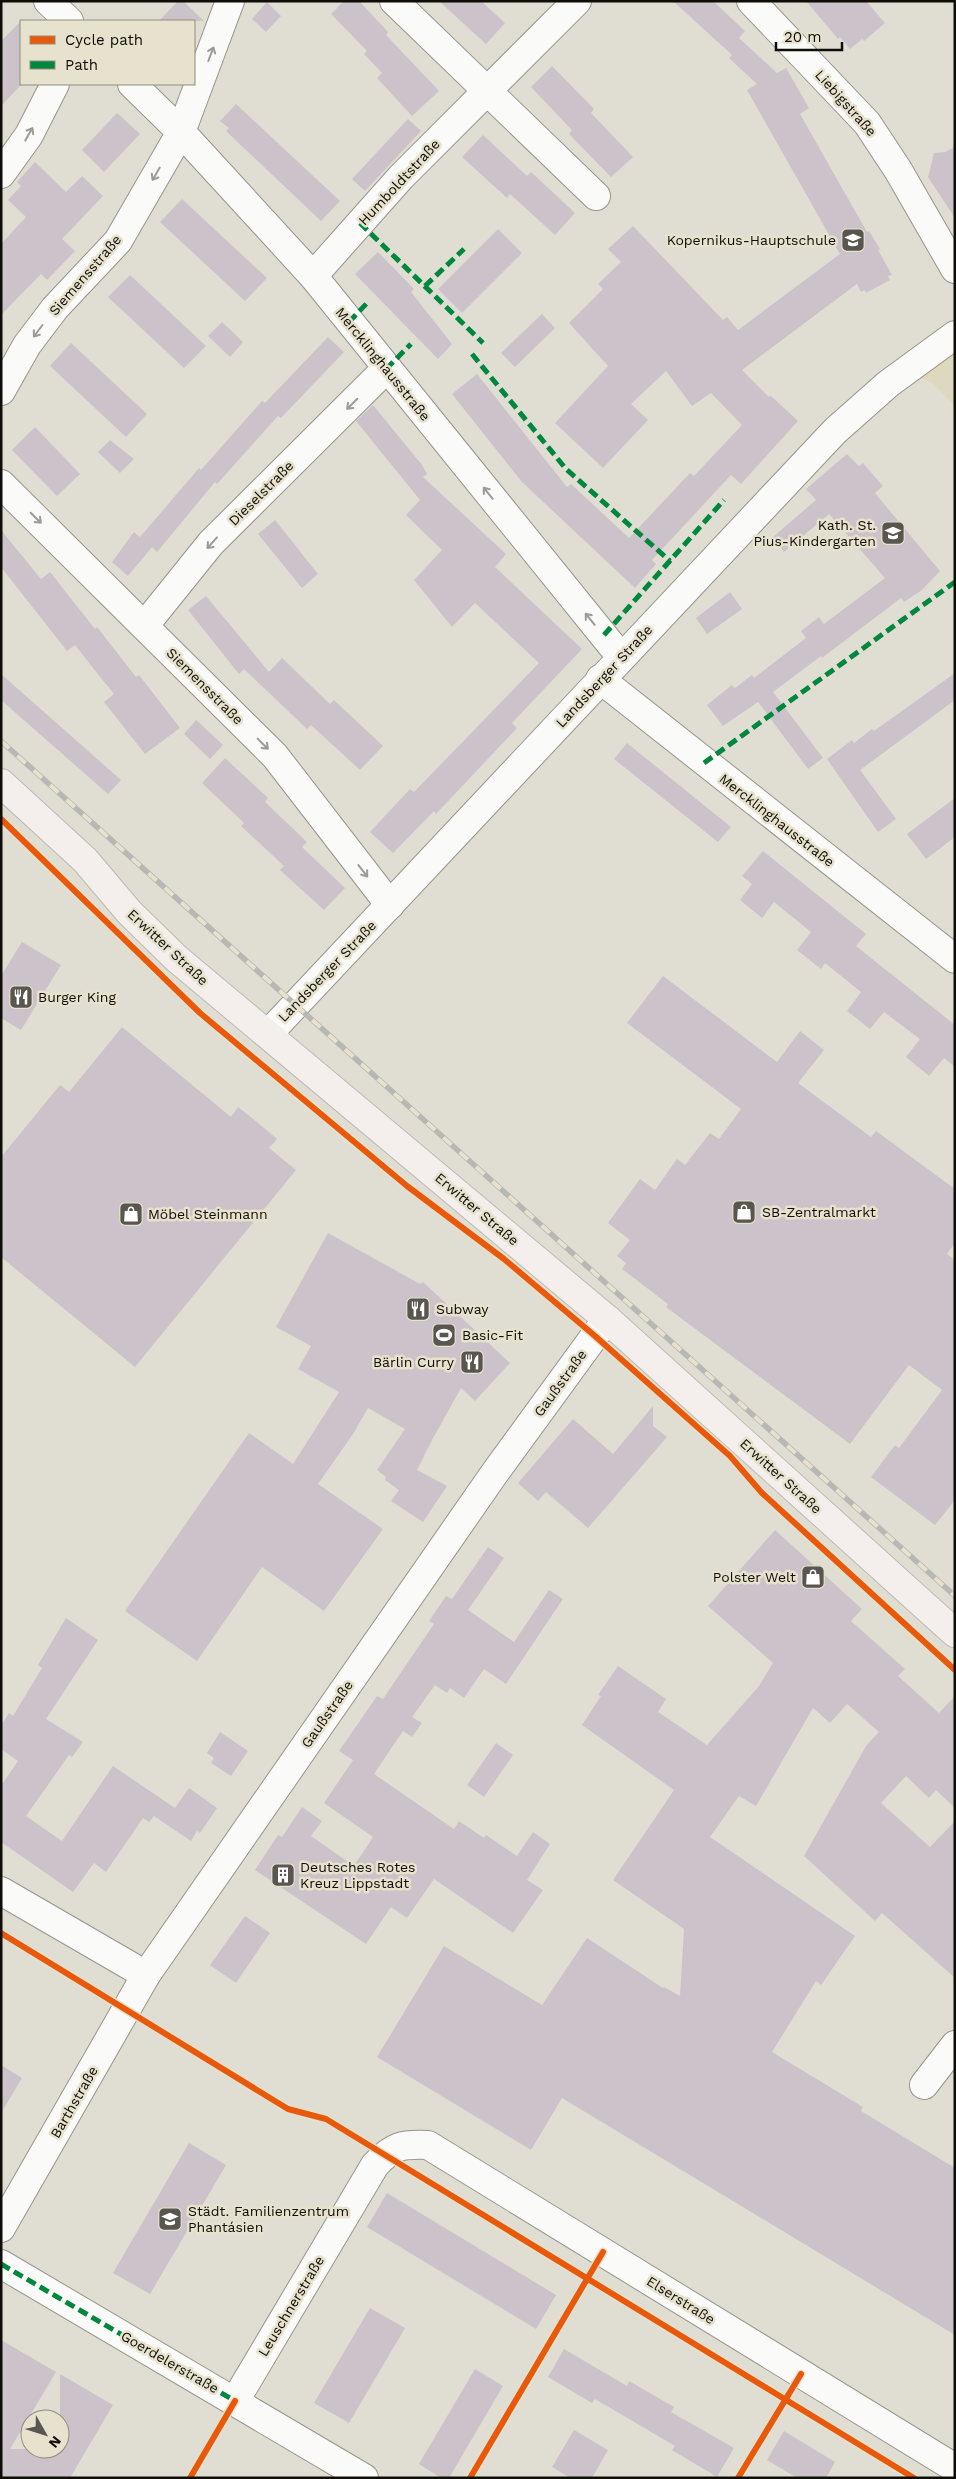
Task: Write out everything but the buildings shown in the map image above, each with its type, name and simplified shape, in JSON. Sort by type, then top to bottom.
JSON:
[{"type":"main road","name":"Erwitter Straße","points":[[1,783],[85,860],[129,912],[176,958],[269,1033],[607,1319],[955,1633]]},
{"type":"street","points":[[48,1],[68,20]]},
{"type":"street","name":"Siemensstraße","points":[[1,391],[27,345],[55,308],[118,241],[181,132],[230,1]]},
{"type":"street","points":[[394,1],[596,196]]},
{"type":"street","name":"Humboldtstraße","points":[[313,276],[401,177],[576,1]]},
{"type":"street","name":"Liebigstraße","points":[[751,1],[868,123],[898,170],[955,269]]},
{"type":"street","points":[[1,174],[29,134],[55,85]]},
{"type":"street","name":"Mercklinghausstraße","points":[[133,85],[181,132],[313,276],[386,369],[621,657]]},
{"type":"street","name":"Landsberger Straße","points":[[269,1033],[835,431],[888,384],[955,335]]},
{"type":"street","name":"Dieselstraße","points":[[145,625],[211,543],[386,369]]},
{"type":"street","name":"Siemensstraße","points":[[1,484],[275,756],[390,905]]},
{"type":"street","name":"Mercklinghausstraße","points":[[600,679],[955,960]]},
{"type":"street","name":"Gaußstraße","points":[[146,1975],[494,1474],[607,1319]]},
{"type":"street","points":[[1,1891],[146,1975]]},
{"type":"street","name":"Barthstraße","points":[[1,2228],[146,1975]]},
{"type":"street","points":[[924,2085],[955,2045]]},
{"type":"street","name":"Leuschnerstraße","points":[[235,2400],[375,2165],[384,2155],[403,2144]]},
{"type":"street","name":"Elserstraße","points":[[403,2144],[428,2145],[955,2468]]},
{"type":"street","name":"Goerdelerstraße","points":[[1,2264],[235,2400],[364,2478]]},
{"type":"shaded area","points":[[955,350],[955,406],[933,383],[921,378],[909,382]]},
{"type":"railway","points":[[1,741],[955,1596]]},
{"type":"marked path","points":[[360,223],[483,343]]},
{"type":"marked path","points":[[425,286],[464,249]]},
{"type":"marked path","points":[[349,322],[369,301]]},
{"type":"marked path","points":[[386,369],[411,344]]},
{"type":"marked path","points":[[472,354],[566,469],[670,561]]},
{"type":"marked path","points":[[604,635],[724,500]]},
{"type":"marked path","points":[[704,763],[955,582]]},
{"type":"marked path","points":[[1,2264],[235,2401]]},
{"type":"cycle path","points":[[1,819],[200,1013],[407,1186],[504,1259],[595,1336],[730,1456],[762,1493],[955,1670]]},
{"type":"cycle path","points":[[1,1933],[288,2109],[326,2119],[914,2478]]},
{"type":"cycle path","points":[[470,2478],[603,2252]]},
{"type":"cycle path","points":[[738,2478],[801,2374]]},
{"type":"cycle path","points":[[190,2478],[235,2401]]},
{"type":"place","name":"Kopernikus-Hauptschule","points":[[853,240]]},
{"type":"place","name":"Kath. St. Pius-Kindergarten","points":[[893,533]]},
{"type":"place","name":"Burger King","points":[[21,997]]},
{"type":"place","name":"SB-Zentralmarkt","points":[[744,1212]]},
{"type":"place","name":"Möbel Steinmann","points":[[131,1214]]},
{"type":"place","name":"Subway","points":[[418,1309]]},
{"type":"place","name":"Basic-Fit","points":[[444,1335]]},
{"type":"place","name":"Bärlin Curry","points":[[472,1362]]},
{"type":"place","name":"Polster Welt","points":[[813,1577]]},
{"type":"place","name":"Deutsches Rotes Kreuz Lippstadt","points":[[283,1875]]},
{"type":"place","name":"Städt. Familienzentrum Phantásien","points":[[170,2219]]}]
